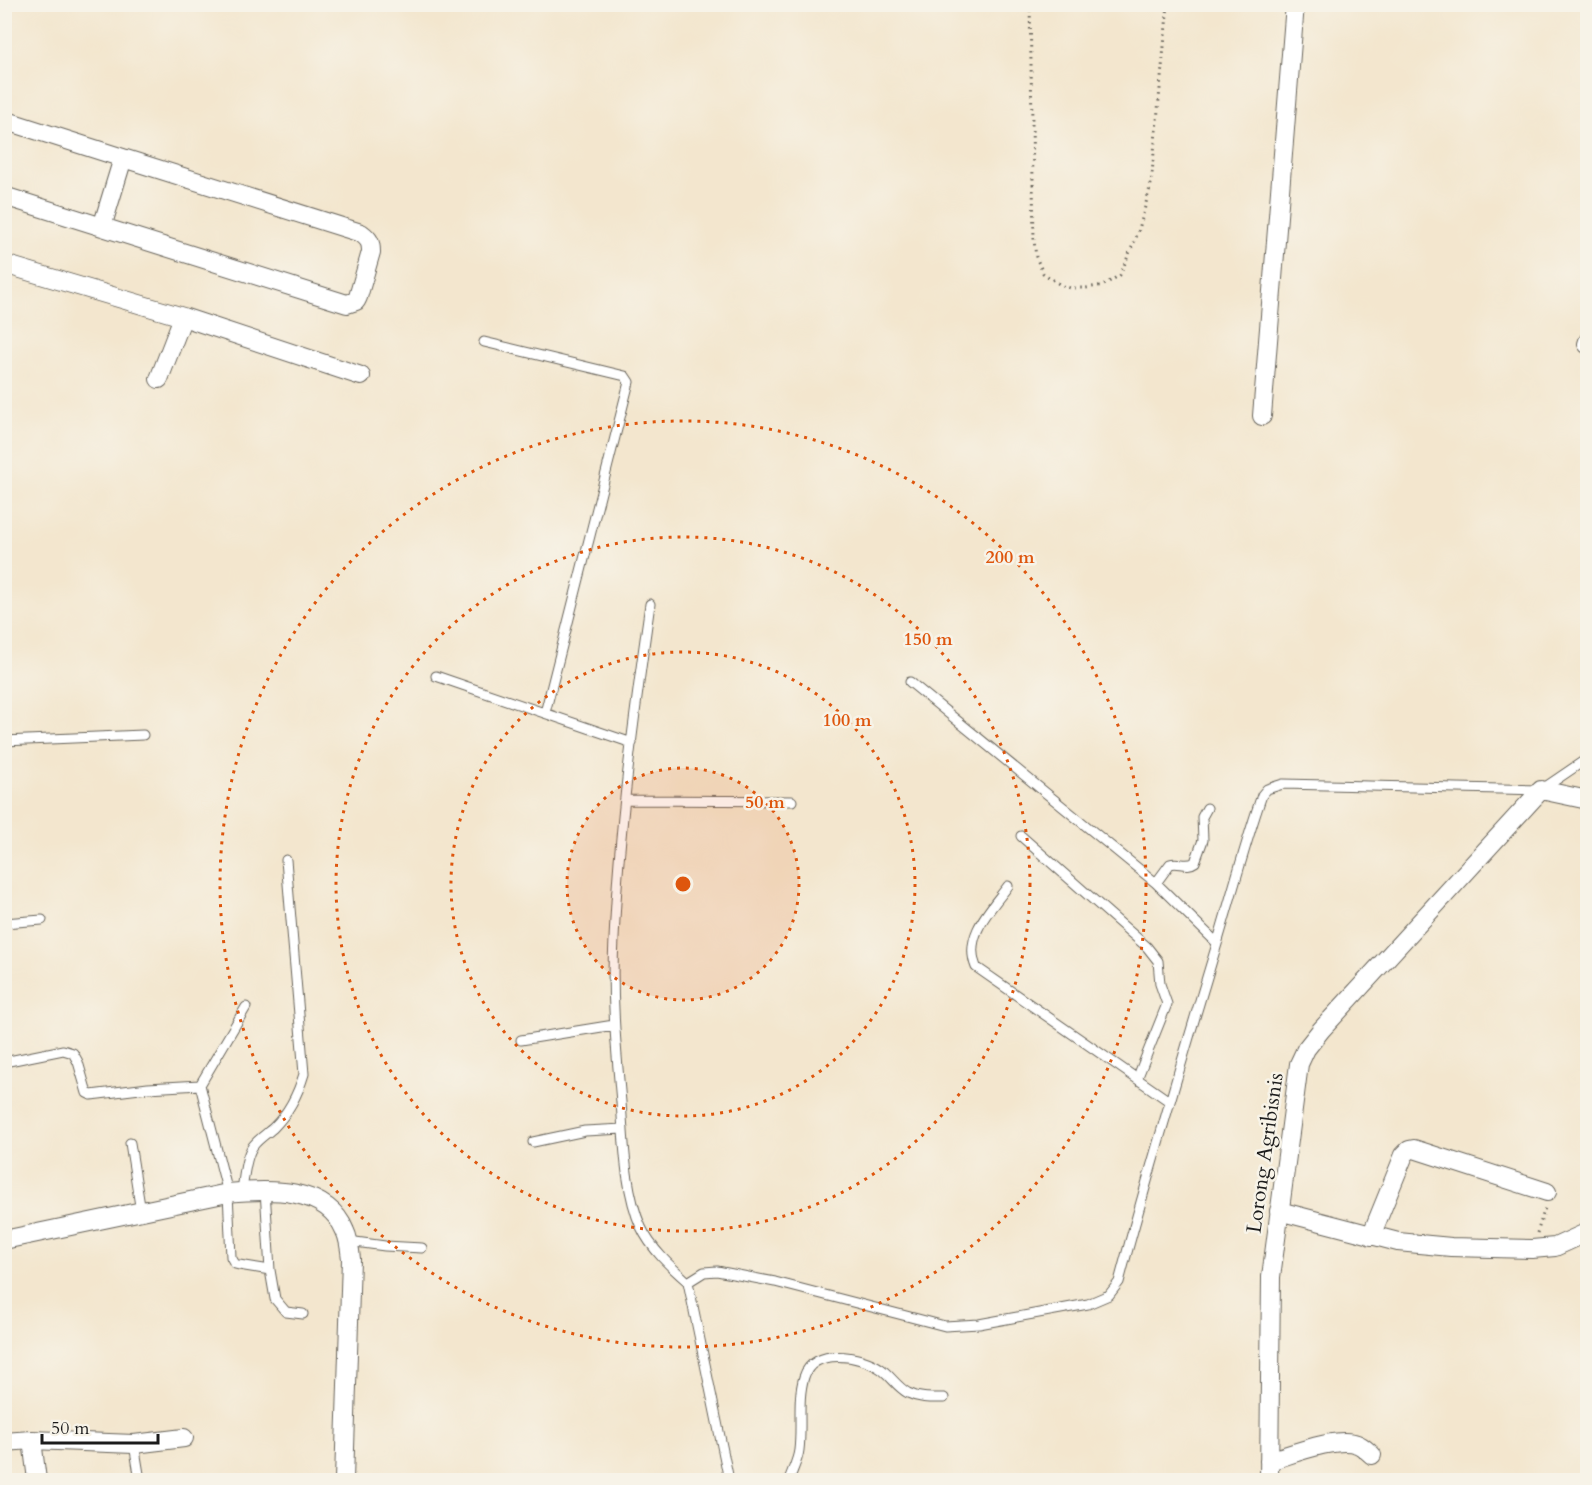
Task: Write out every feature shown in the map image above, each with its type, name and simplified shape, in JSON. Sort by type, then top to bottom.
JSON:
[{"type":"street","points":[[1262,416],[1295,4]]},
{"type":"street","points":[[4,120],[362,233],[371,244],[360,292],[356,302],[347,304],[4,196]]},
{"type":"street","points":[[102,227],[123,158]]},
{"type":"street","points":[[4,264],[183,317],[361,376]]},
{"type":"street","points":[[159,379],[183,317]]},
{"type":"street","points":[[1541,790],[1587,800]]},
{"type":"street","name":"Lorong Agribisnis","points":[[1269,1480],[1271,1277],[1299,1064],[1306,1049],[1321,1030],[1541,790]]},
{"type":"street","points":[[1371,1236],[1404,1155],[1409,1150],[1414,1149],[1547,1192]]},
{"type":"street","points":[[4,1240],[235,1192],[265,1190],[314,1198],[338,1217],[345,1230],[351,1258],[344,1480]]},
{"type":"street","points":[[1280,1211],[1398,1242],[1451,1247],[1532,1249],[1555,1246],[1587,1232]]},
{"type":"street","points":[[4,1443],[32,1440],[134,1444],[184,1438]]},
{"type":"street","points":[[32,1440],[37,1480]]},
{"type":"street","points":[[1269,1461],[1341,1442],[1355,1443],[1372,1455]]},
{"type":"lane","points":[[484,342],[625,376],[629,382],[545,713]]},
{"type":"lane","points":[[650,604],[632,743],[614,940],[614,1025],[623,1129],[630,1192],[642,1229],[666,1262],[688,1282],[729,1480]]},
{"type":"lane","points":[[436,676],[632,743]]},
{"type":"lane","points":[[910,682],[1156,883],[1217,942]]},
{"type":"lane","points":[[4,741],[143,735]]},
{"type":"lane","points":[[688,1282],[704,1272],[717,1271],[774,1282],[945,1326],[979,1324],[1088,1304],[1109,1295],[1119,1282],[1169,1101],[1243,851],[1262,795],[1268,789],[1283,784],[1541,790],[1587,758]]},
{"type":"lane","points":[[626,800],[792,801]]},
{"type":"lane","points":[[1156,883],[1170,864],[1186,866],[1195,862],[1203,843],[1201,823],[1207,808]]},
{"type":"lane","points":[[1021,836],[1147,947],[1158,961],[1160,984],[1167,1004],[1137,1079]]},
{"type":"lane","points":[[235,1192],[245,1172],[253,1146],[275,1126],[293,1103],[298,1095],[304,1074],[286,860]]},
{"type":"lane","points":[[1008,886],[976,930],[973,955],[976,967],[1169,1101]]},
{"type":"lane","points":[[4,923],[42,920]]},
{"type":"lane","points":[[246,1008],[200,1085],[235,1192],[231,1257],[239,1265],[270,1270]]},
{"type":"lane","points":[[521,1040],[614,1025]]},
{"type":"lane","points":[[4,1062],[63,1050],[73,1053],[87,1093],[91,1095],[200,1085]]},
{"type":"lane","points":[[533,1142],[585,1131],[623,1129]]},
{"type":"lane","points":[[130,1143],[141,1212]]},
{"type":"lane","points":[[265,1190],[270,1270],[275,1299],[286,1312],[303,1314]]},
{"type":"lane","points":[[348,1241],[422,1248]]},
{"type":"lane","points":[[789,1480],[799,1453],[802,1387],[805,1374],[811,1366],[823,1359],[836,1356],[855,1357],[881,1369],[909,1394],[922,1398],[944,1398]]},
{"type":"lane","points":[[134,1444],[140,1480]]},
{"type":"path","points":[[1030,4],[1036,257],[1043,273],[1050,278],[1070,288],[1086,288],[1104,285],[1120,275],[1138,233],[1151,184],[1168,4]]},
{"type":"path","points":[[1532,1249],[1548,1197],[1547,1192]]}]
